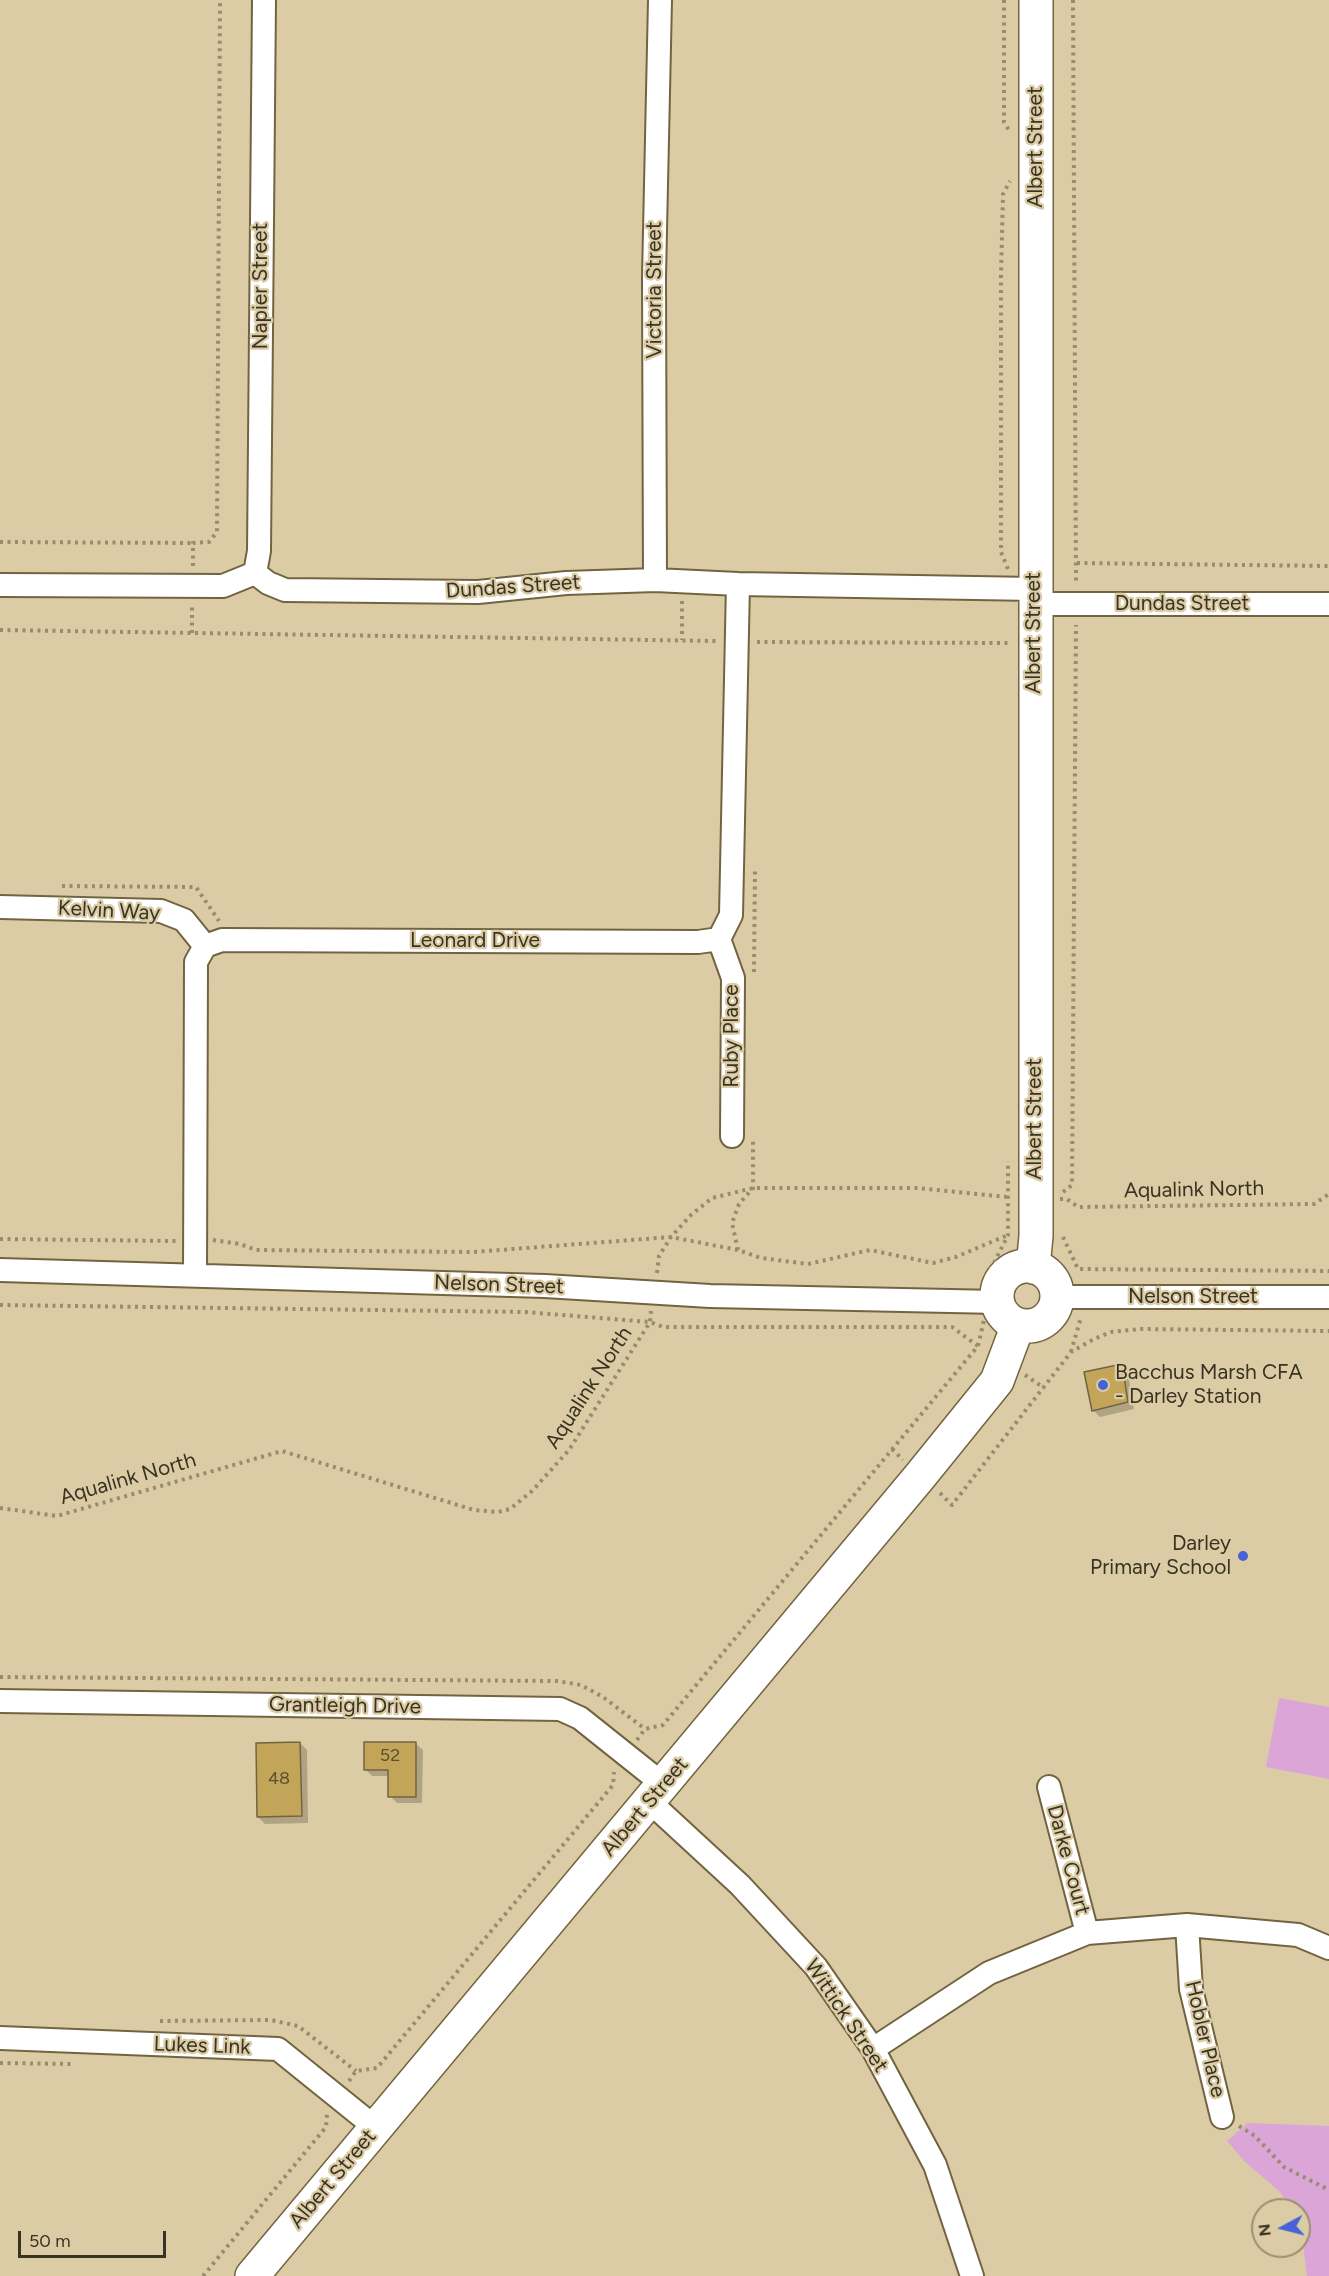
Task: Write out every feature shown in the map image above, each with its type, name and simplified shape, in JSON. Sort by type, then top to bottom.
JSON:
[{"type":"street","name":"Napier Street","points":[[255,573],[259,551],[264,0]]},
{"type":"street","name":"Victoria Street","points":[[655,580],[654,276],[660,0]]},
{"type":"street","name":"Albert Street","points":[[252,2276],[657,1794],[997,1381],[1004,1362],[1008,1313],[998,1291],[1006,1275],[1048,1243],[1026,593],[1036,0]]},
{"type":"street","name":"Dundas Street","points":[[255,573],[268,583],[285,590],[478,592],[566,583],[655,580],[682,583],[1329,604]]},
{"type":"street","points":[[0,585],[193,588],[223,586],[255,573]]},
{"type":"street","points":[[719,939],[731,915],[747,642],[738,584]]},
{"type":"street","name":"Kelvin Way","points":[[0,907],[161,911],[184,920],[205,946]]},
{"type":"street","name":"Leonard Drive","points":[[205,946],[222,940],[698,942],[719,939]]},
{"type":"street","name":"Ruby Place","points":[[719,939],[733,978],[743,1133]]},
{"type":"street","points":[[195,1275],[196,962],[205,946]]},
{"type":"street","points":[[1008,1313],[1036,1325],[1045,1320],[1055,1308],[1057,1298],[1050,1278],[1048,1243]]},
{"type":"street","name":"Nelson Street","points":[[0,1270],[654,1291],[1008,1313]]},
{"type":"street","name":"Nelson Street","points":[[1057,1298],[1329,1298]]},
{"type":"street","name":"Grantleigh Drive","points":[[0,1701],[560,1709],[579,1718],[657,1794]]},
{"type":"street","name":"Darke Court","points":[[1049,1787],[1087,1933]]},
{"type":"street","name":"Wittick Street","points":[[657,1794],[816,1967],[873,2049],[934,2165],[972,2276]]},
{"type":"street","points":[[873,2049],[989,1973],[1087,1933],[1187,1925],[1298,1935],[1329,1948]]},
{"type":"street","name":"Hobler Place","points":[[1187,1925],[1191,1989],[1222,2117]]},
{"type":"street","name":"Lukes Link","points":[[0,2038],[278,2049],[376,2128]]},
{"type":"path","points":[[0,542],[194,543],[208,542],[217,532],[220,0]]},
{"type":"path","points":[[1004,0],[1004,122],[1014,140]]},
{"type":"path","points":[[1013,177],[1003,194],[1000,552],[1008,568],[1026,593]]},
{"type":"path","points":[[192,633],[194,543]]},
{"type":"path","points":[[1077,563],[1329,566]]},
{"type":"path","points":[[682,583],[682,640]]},
{"type":"path","points":[[0,630],[747,642],[1009,643]]},
{"type":"path","points":[[747,642],[758,654]]},
{"type":"path","points":[[754,977],[755,858]]},
{"type":"path","points":[[738,1250],[732,1223],[739,1204],[753,1188],[743,1133]]},
{"type":"path","name":"Aqualink North","points":[[0,1508],[57,1516],[282,1451],[474,1510],[498,1512],[510,1509],[532,1491],[569,1450],[650,1322],[660,1256],[671,1237],[711,1198],[753,1188],[917,1188],[1008,1197]]},
{"type":"path","name":"Aqualink North","points":[[1058,1209],[1060,1199],[1067,1199],[1078,1206],[1314,1204],[1329,1194]]},
{"type":"path","points":[[0,1239],[194,1241],[216,1239],[256,1250],[473,1252],[671,1237],[738,1250],[761,1258],[816,1264],[870,1250],[933,1263],[956,1257],[1008,1235],[1048,1243],[1078,1269],[1329,1271]]},
{"type":"path","points":[[0,1305],[525,1312],[650,1322],[663,1327],[952,1327],[1044,1388]]},
{"type":"path","points":[[892,1449],[952,1505],[1071,1352],[1111,1332],[1140,1329],[1329,1330]]},
{"type":"path","points":[[0,1677],[557,1681],[581,1685],[603,1696],[645,1729]]},
{"type":"path","points":[[0,2063],[84,2064]]},
{"type":"path","points":[[1222,2117],[1255,2136],[1284,2167],[1329,2190]]},
{"type":"shaded area","points":[[1279,1698],[1329,1707],[1329,1779],[1266,1767]]},
{"type":"shaded area","points":[[1248,2123],[1329,2126],[1329,2276],[1307,2276],[1305,2258],[1311,2258],[1311,2198],[1284,2198],[1244,2161],[1227,2141]]},
{"type":"building","points":[[1122,1364],[1128,1402],[1092,1411],[1084,1372]]},
{"type":"building","points":[[300,1742],[302,1816],[257,1817],[256,1743]]},
{"type":"building","points":[[364,1742],[416,1742],[416,1797],[388,1797],[388,1770],[364,1770]]},
{"type":"place","name":"Bacchus Marsh CFA - Darley Station","points":[[1103,1385]]},
{"type":"place","name":"Darley Primary School","points":[[1243,1556]]}]
